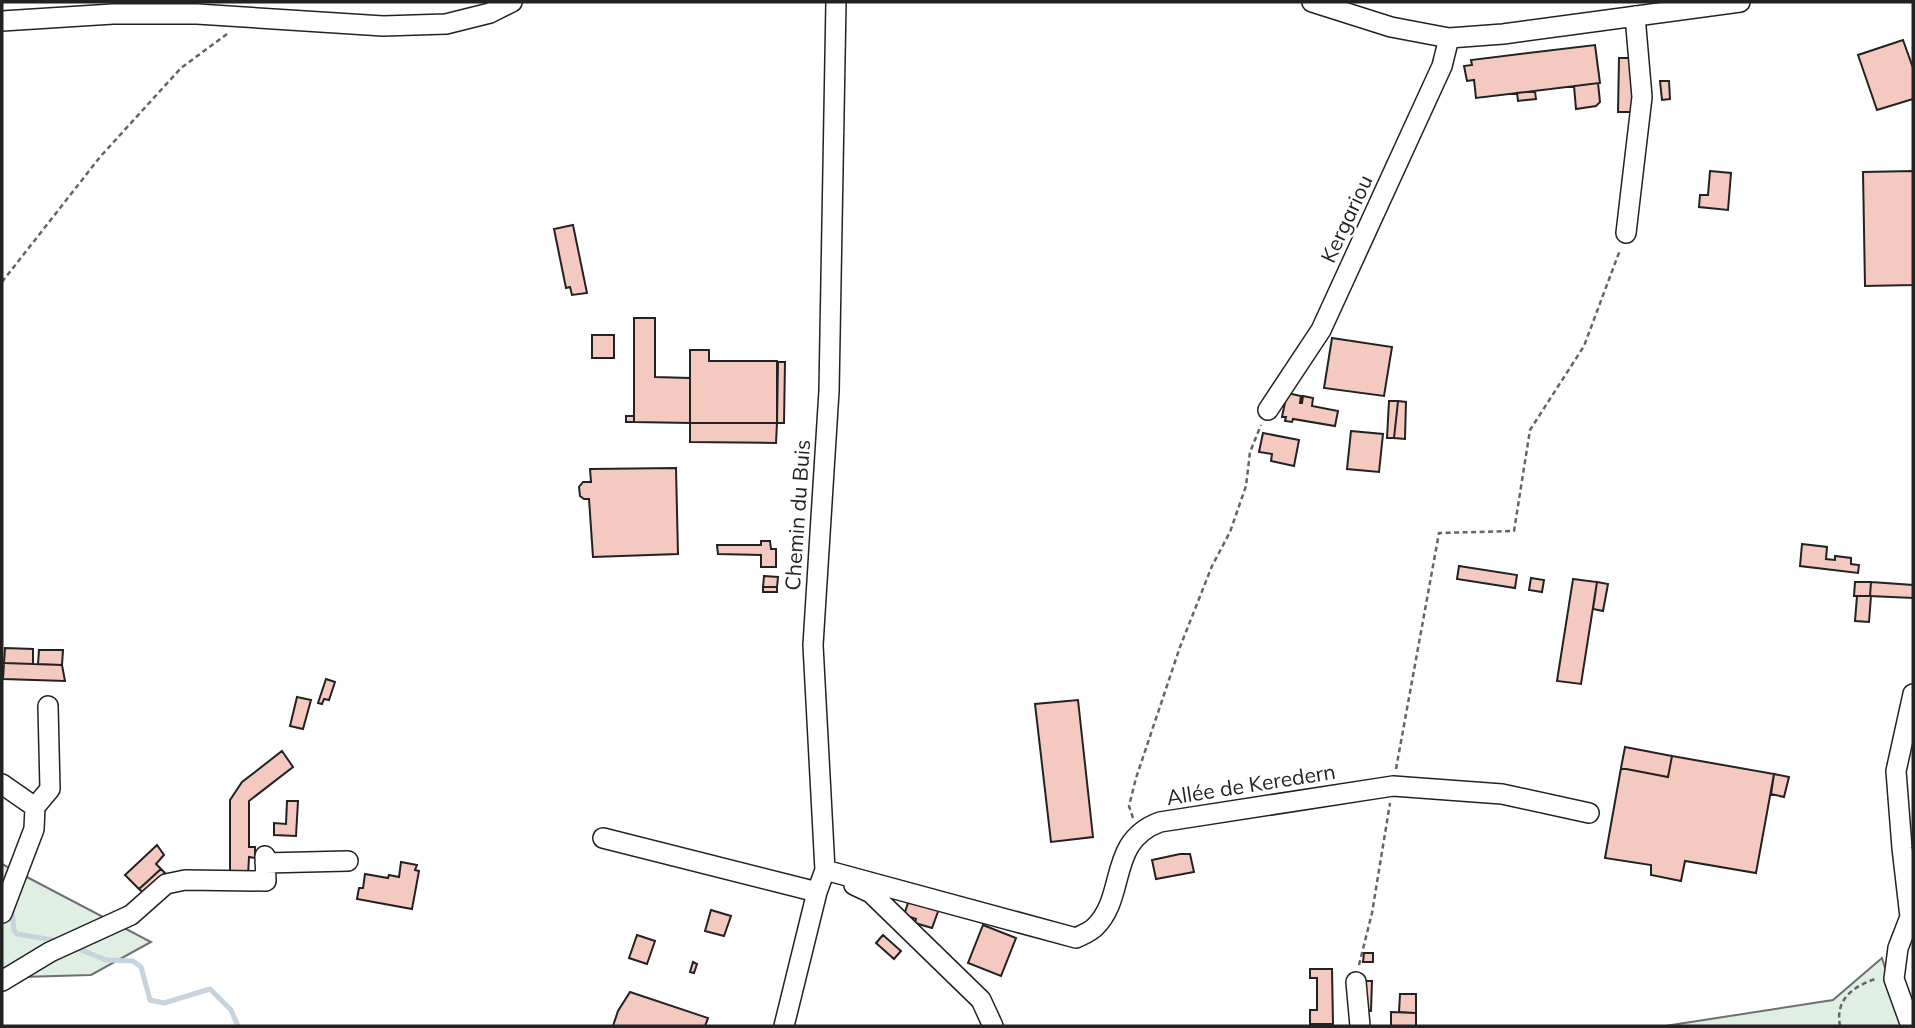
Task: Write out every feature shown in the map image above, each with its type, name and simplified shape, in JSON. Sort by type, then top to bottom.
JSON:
[{"type":"street","points":[[2,21],[113,14],[234,15],[383,26],[446,24],[490,13],[512,2]]},
{"type":"street","name":"Chemin du Buis","points":[[784,1026],[817,892],[825,870],[813,645],[829,391],[836,2]]},
{"type":"street","points":[[1312,2],[1391,27],[1450,38],[1503,34],[1740,2]]},
{"type":"street","points":[[1626,233],[1642,97],[1635,16]]},
{"type":"street","name":"Kergariou","points":[[1268,410],[1321,330],[1442,66],[1450,38]]},
{"type":"street","points":[[1910,1026],[1894,972],[1898,948],[1910,917],[1896,771],[1913,694]]},
{"type":"street","points":[[2,913],[33,829],[35,807],[50,789],[48,706]]},
{"type":"street","points":[[2,785],[35,807]]},
{"type":"street","name":"Allée de Keredern","points":[[1138,834],[1148,826],[1160,822],[1393,786],[1502,794],[1589,813]]},
{"type":"street","points":[[825,870],[1076,937],[1094,929],[1107,912],[1122,860],[1138,834]]},
{"type":"street","points":[[603,838],[817,892]]},
{"type":"street","points":[[2,981],[50,953],[131,915],[166,884],[185,880],[266,881],[265,859],[348,861]]},
{"type":"street","points":[[825,870],[871,893],[981,1000],[993,1026]]},
{"type":"street","points":[[1356,982],[1360,1026]]},
{"type":"path","points":[[2,282],[100,157],[181,68],[227,33],[234,15]]},
{"type":"path","points":[[1356,982],[1372,913],[1439,533],[1514,531],[1530,430],[1584,346],[1626,233]]},
{"type":"path","points":[[1138,834],[1129,806],[1136,778],[1180,648],[1212,566],[1230,532],[1246,486],[1250,452],[1268,410]]},
{"type":"path","points":[[1840,1026],[1838,1018],[1844,997],[1860,984],[1894,972]]},
{"type":"green space","points":[[2,864],[151,942],[91,975],[21,977],[2,992]]},
{"type":"green space","points":[[1882,958],[1903,1026],[1665,1026],[1833,1000]]},
{"type":"building","points":[[1903,40],[1913,68],[1913,99],[1877,110],[1858,55]]},
{"type":"building","points":[[1595,45],[1600,83],[1476,98],[1474,80],[1467,81],[1464,66],[1472,65],[1471,60]]},
{"type":"building","points":[[1619,58],[1634,58],[1634,112],[1618,112]]},
{"type":"building","points":[[1660,81],[1669,81],[1670,99],[1662,100]]},
{"type":"building","points":[[1598,83],[1600,102],[1596,106],[1576,109],[1574,86]]},
{"type":"building","points":[[1535,91],[1536,99],[1518,101],[1517,93]]},
{"type":"building","points":[[1710,171],[1731,173],[1728,210],[1699,207],[1700,195],[1708,195]]},
{"type":"building","points":[[1913,171],[1913,285],[1865,286],[1863,172]]},
{"type":"building","points":[[573,225],[587,293],[572,295],[570,287],[566,288],[554,229]]},
{"type":"building","points":[[634,318],[655,318],[655,377],[690,378],[690,423],[634,422]]},
{"type":"building","points":[[592,335],[614,335],[614,358],[592,358]]},
{"type":"building","points":[[1332,338],[1392,347],[1384,396],[1324,388]]},
{"type":"building","points":[[690,350],[709,350],[709,361],[777,361],[777,423],[690,423]]},
{"type":"building","points":[[778,362],[785,362],[784,423],[777,423]]},
{"type":"building","points":[[1287,393],[1301,396],[1300,403],[1303,396],[1313,398],[1312,406],[1338,411],[1335,426],[1293,419],[1292,422],[1285,421],[1286,417],[1282,417]]},
{"type":"building","points":[[1389,401],[1398,401],[1394,438],[1387,438]]},
{"type":"building","points":[[1398,401],[1406,402],[1405,439],[1394,438]]},
{"type":"building","points":[[626,416],[634,416],[634,422],[626,422]]},
{"type":"building","points":[[690,423],[777,423],[776,443],[690,442]]},
{"type":"building","points":[[1351,431],[1383,434],[1379,472],[1347,469]]},
{"type":"building","points":[[1263,433],[1299,440],[1294,466],[1271,461],[1272,454],[1259,452]]},
{"type":"building","points":[[676,468],[678,554],[593,557],[589,499],[580,496],[579,487],[583,482],[591,482],[590,469]]},
{"type":"building","points":[[761,541],[770,541],[771,549],[776,549],[776,567],[761,567],[761,555],[718,554],[717,545],[761,545]]},
{"type":"building","points":[[1802,544],[1827,547],[1826,559],[1835,560],[1835,556],[1851,558],[1851,564],[1859,565],[1858,573],[1800,566]]},
{"type":"building","points":[[1459,566],[1517,575],[1515,588],[1457,579]]},
{"type":"building","points":[[764,576],[778,577],[777,587],[763,587]]},
{"type":"building","points":[[1531,578],[1544,580],[1542,592],[1529,590]]},
{"type":"building","points":[[1573,579],[1597,582],[1581,684],[1557,681]]},
{"type":"building","points":[[1597,582],[1608,584],[1603,611],[1593,609]]},
{"type":"building","points":[[1855,582],[1871,582],[1870,596],[1854,596]]},
{"type":"building","points":[[1871,582],[1913,585],[1913,598],[1870,596]]},
{"type":"building","points":[[763,587],[777,587],[777,592],[763,592]]},
{"type":"building","points":[[1857,596],[1871,596],[1869,622],[1855,621]]},
{"type":"building","points":[[5,648],[33,649],[33,664],[4,663]]},
{"type":"building","points":[[39,650],[63,650],[62,665],[38,664]]},
{"type":"building","points":[[4,663],[62,665],[65,681],[3,679]]},
{"type":"building","points":[[326,679],[335,682],[329,700],[324,699],[322,704],[318,703]]},
{"type":"building","points":[[297,697],[311,700],[303,729],[290,726]]},
{"type":"building","points":[[1078,700],[1093,837],[1051,842],[1035,704]]},
{"type":"building","points":[[1625,747],[1672,756],[1668,777],[1621,768]]},
{"type":"building","points":[[282,751],[293,767],[249,801],[249,847],[255,847],[255,858],[249,857],[248,876],[230,875],[230,800],[242,782]]},
{"type":"building","points":[[1672,756],[1774,774],[1756,873],[1685,861],[1681,881],[1651,875],[1651,865],[1605,858],[1621,768],[1668,777]]},
{"type":"building","points":[[1774,774],[1789,777],[1784,797],[1771,794]]},
{"type":"building","points":[[287,801],[298,801],[296,836],[274,835],[274,823],[286,824]]},
{"type":"building","points":[[157,845],[164,855],[156,864],[161,869],[139,889],[125,875]]},
{"type":"building","points":[[1190,854],[1194,872],[1156,879],[1152,860]]},
{"type":"building","points":[[401,862],[417,865],[415,870],[419,871],[412,909],[357,899],[359,888],[363,888],[365,874],[399,877]]},
{"type":"building","points":[[161,869],[165,873],[142,892],[139,889]]},
{"type":"building","points":[[909,900],[939,909],[932,928],[915,923],[916,919],[904,915]]},
{"type":"building","points":[[711,910],[731,916],[724,936],[705,931]]},
{"type":"building","points":[[983,925],[1016,938],[1001,976],[968,963]]},
{"type":"building","points":[[637,935],[655,941],[647,964],[629,958]]},
{"type":"building","points":[[883,935],[901,951],[894,959],[876,943]]},
{"type":"building","points":[[1364,953],[1373,953],[1373,962],[1363,962]]},
{"type":"building","points":[[693,962],[697,964],[694,973],[690,972]]},
{"type":"building","points":[[1310,969],[1332,969],[1333,1024],[1310,1024],[1310,1010],[1317,1010],[1317,978],[1310,978]]},
{"type":"building","points":[[1363,981],[1372,981],[1371,1011],[1362,1010]]},
{"type":"building","points":[[630,992],[708,1018],[705,1026],[613,1026],[618,1011]]},
{"type":"building","points":[[1400,994],[1416,994],[1416,1013],[1399,1012]]},
{"type":"building","points":[[1391,1012],[1416,1013],[1416,1026],[1391,1026]]},
{"type":"waterway","points":[[10,908],[17,934],[59,941]]},
{"type":"waterway","points":[[74,947],[106,960],[133,961],[141,967],[150,1000],[164,1003],[210,989],[231,1010],[238,1026]]}]
